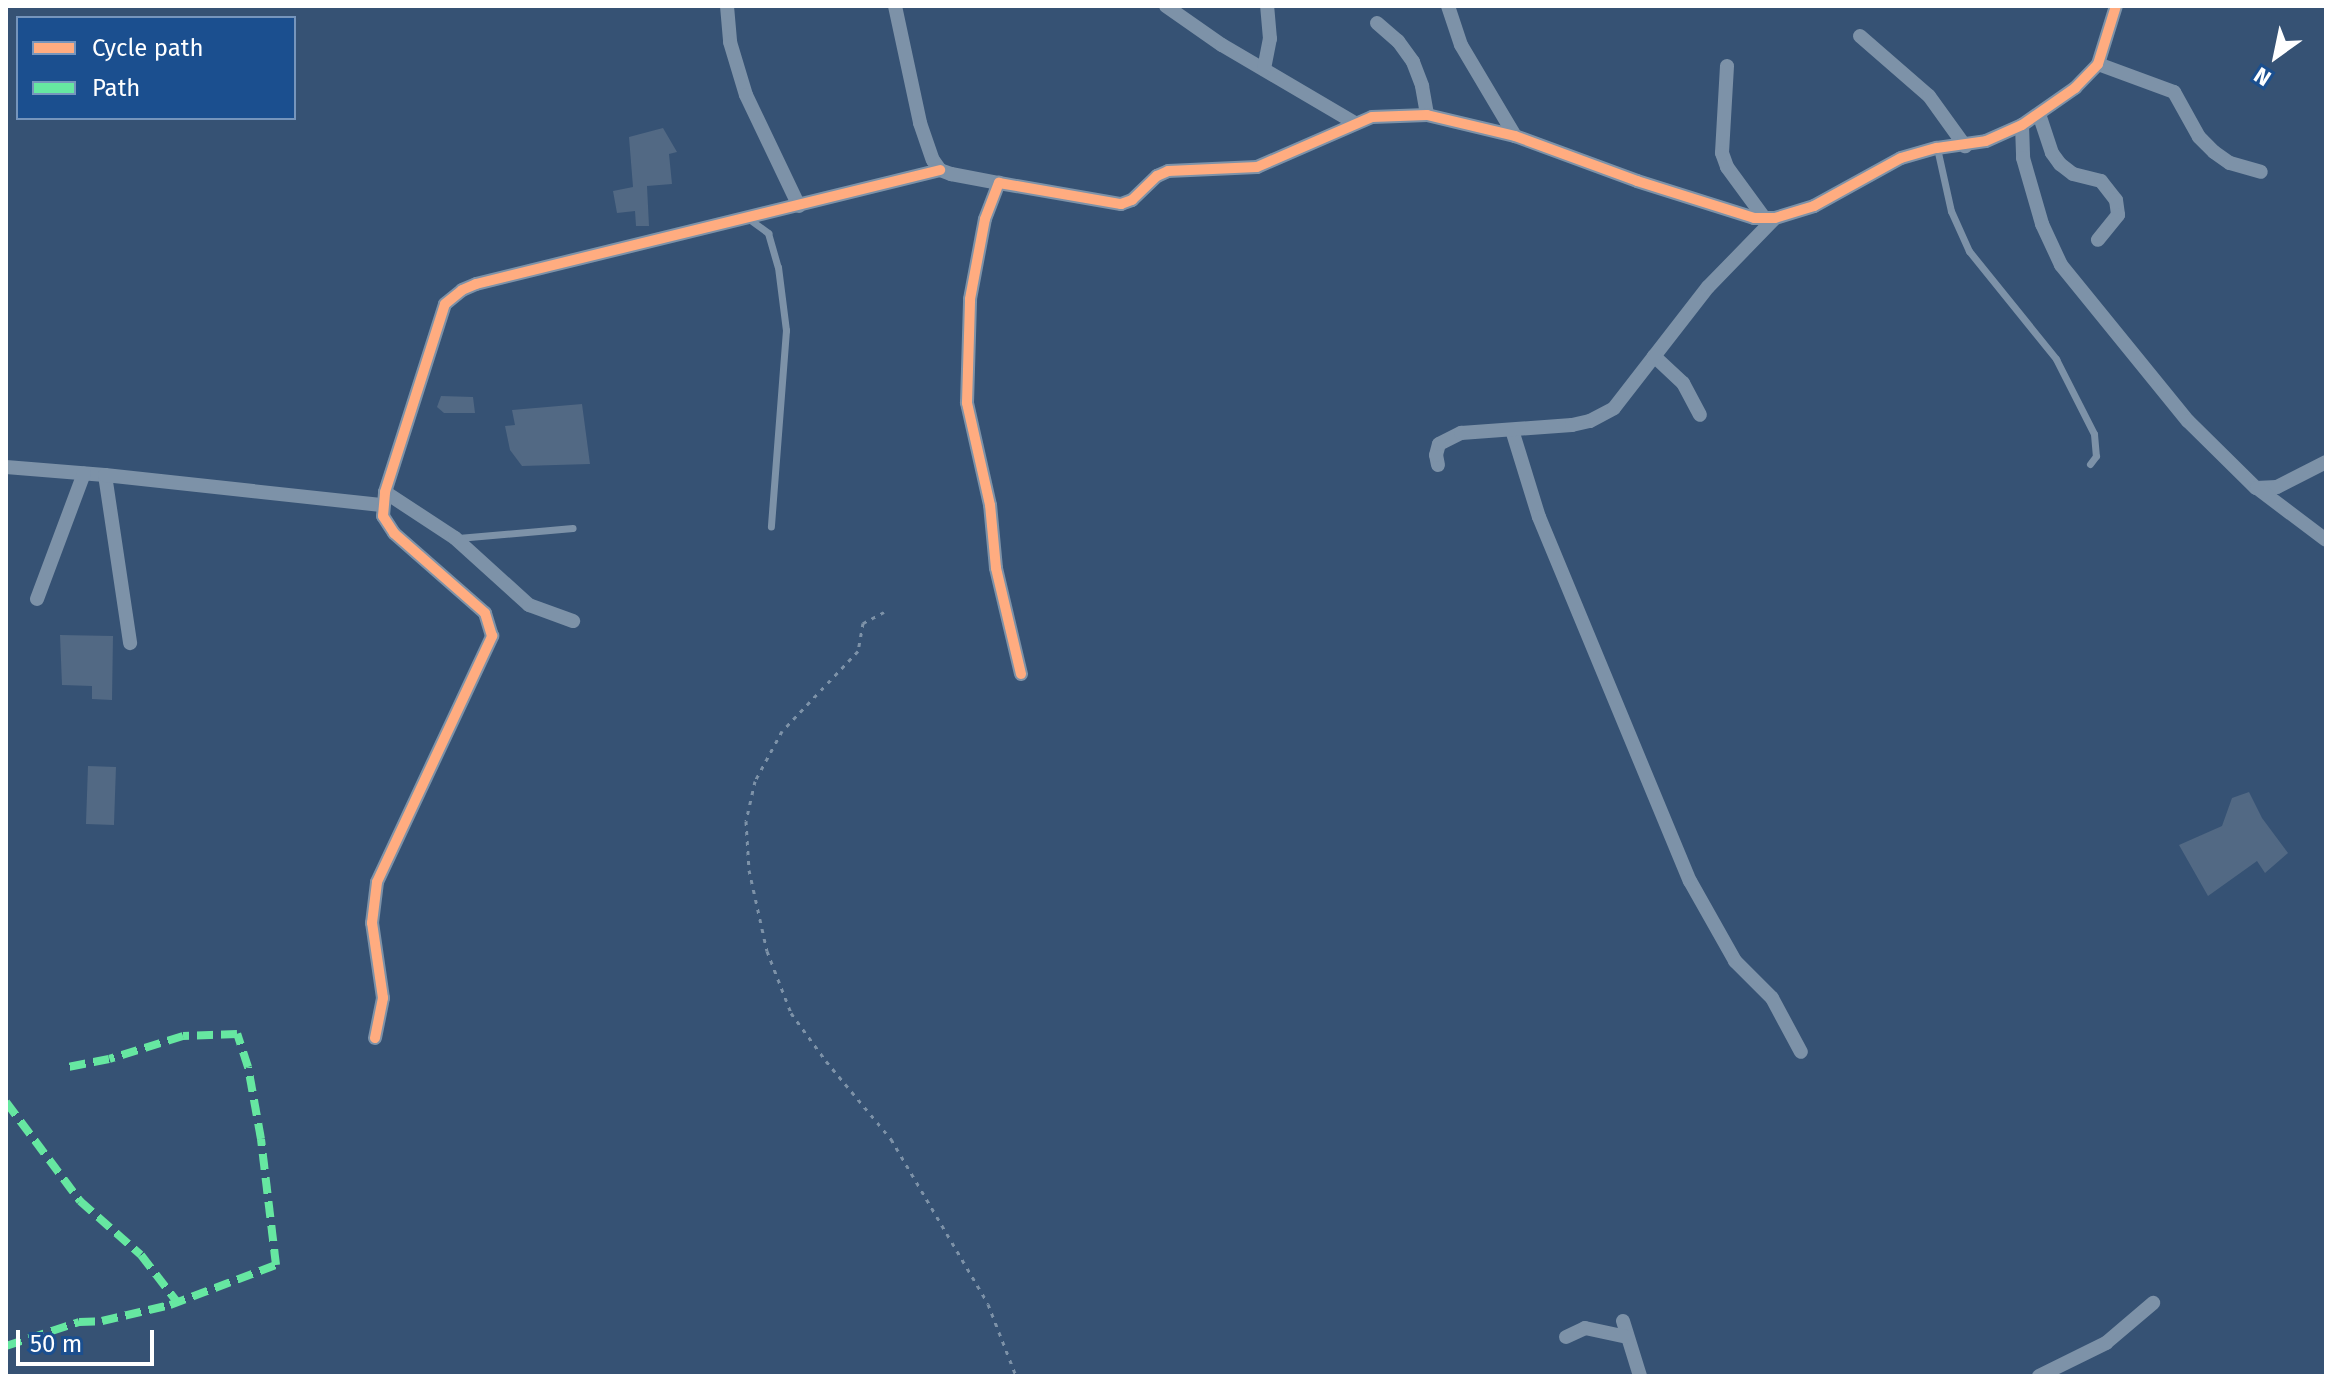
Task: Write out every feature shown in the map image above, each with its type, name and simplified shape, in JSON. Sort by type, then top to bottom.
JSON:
[{"type":"street","points":[[727,6],[730,42],[746,95],[799,206]]},
{"type":"street","points":[[895,6],[920,123],[933,160],[940,170]]},
{"type":"street","points":[[1166,6],[1201,31],[1355,123]]},
{"type":"street","points":[[1264,69],[1270,39],[1267,6]]},
{"type":"street","points":[[1448,6],[1461,45],[1515,136]]},
{"type":"street","points":[[1438,465],[1437,447],[1450,437],[1478,430],[1572,425],[1601,416],[1614,408],[1722,271],[1770,219],[1814,206],[1901,158],[1937,148],[1965,146],[2001,136],[2022,125],[2075,88],[2098,64],[2116,6]]},
{"type":"street","points":[[1377,23],[1398,41],[1413,62],[1422,86],[1427,115]]},
{"type":"street","points":[[1860,36],[1929,96],[1965,146]]},
{"type":"street","points":[[2098,64],[2174,92],[2199,137],[2214,152],[2230,163],[2261,172]]},
{"type":"street","points":[[1727,66],[1728,100],[1722,153],[1727,167],[1770,219]]},
{"type":"street","points":[[2039,114],[2052,153],[2060,164],[2073,174],[2105,184],[2116,200],[2118,215],[2098,240]]},
{"type":"street","points":[[375,1038],[383,998],[372,923],[377,882],[492,636],[485,613],[394,533],[383,516],[384,499],[440,311],[452,296],[476,284],[940,170],[1121,204],[1132,200],[1157,176],[1168,171],[1257,167],[1372,117],[1427,115],[1515,136],[1637,181],[1770,219]]},
{"type":"street","points":[[2022,125],[2023,158],[2042,224],[2061,265],[2188,421],[2256,488],[2326,540]]},
{"type":"street","points":[[999,183],[985,219],[970,299],[967,403],[990,505],[996,568],[1021,674]]},
{"type":"street","points":[[1654,356],[1683,383],[1700,415]]},
{"type":"street","points":[[1512,430],[1539,517],[1690,881],[1735,961],[1772,998],[1801,1052]]},
{"type":"street","points":[[2256,488],[2277,487],[2326,462]]},
{"type":"street","points":[[6,467],[384,499],[455,538],[529,605],[573,621]]},
{"type":"street","points":[[37,599],[84,473]]},
{"type":"street","points":[[105,475],[130,643]]},
{"type":"street","points":[[2039,1376],[2106,1343],[2153,1303]]},
{"type":"street","points":[[1623,1321],[1640,1376]]},
{"type":"street","points":[[1566,1337],[1585,1328],[1627,1337]]},
{"type":"lane","points":[[1937,148],[1959,230],[1983,270],[2056,359],[2094,434],[2096,456],[2090,464]]},
{"type":"lane","points":[[749,219],[765,229],[769,237],[786,330],[771,526]]},
{"type":"lane","points":[[455,538],[573,528]]},
{"type":"path","points":[[884,612],[863,623],[858,651],[782,731],[755,781],[746,821],[749,870],[767,951],[791,1013],[891,1139],[988,1304],[1016,1376]]},
{"type":"building","points":[[663,128],[677,152],[669,154],[672,184],[647,186],[649,226],[636,226],[635,211],[617,213],[613,191],[633,187],[629,137]]},
{"type":"building","points":[[441,396],[473,397],[475,413],[444,413],[437,407]]},
{"type":"building","points":[[582,404],[590,464],[522,466],[510,450],[505,426],[515,425],[512,410]]},
{"type":"building","points":[[60,635],[113,636],[112,700],[92,699],[92,686],[62,685]]},
{"type":"building","points":[[88,766],[116,767],[114,825],[86,824]]},
{"type":"building","points":[[2249,792],[2262,818],[2288,853],[2265,873],[2257,861],[2208,896],[2179,845],[2222,826],[2232,798]]},
{"type":"marked path","points":[[6,1346],[79,1322],[102,1321],[170,1305],[276,1265],[261,1139],[248,1067],[237,1034],[183,1036],[109,1059],[63,1068]]},
{"type":"marked path","points":[[6,1102],[80,1201],[141,1255],[177,1302]]},
{"type":"cycle path","points":[[1021,674],[996,568],[990,505],[967,403],[970,299],[985,219],[999,183],[1121,204],[1132,200],[1157,176],[1168,171],[1257,167],[1372,117],[1427,115],[1515,136],[1637,181],[1754,218],[1775,218],[1814,206],[1901,158],[1937,148],[1986,141],[2022,125],[2075,88],[2098,64],[2116,6]]},
{"type":"cycle path","points":[[375,1038],[383,998],[372,923],[377,882],[492,636],[485,613],[394,533],[383,516],[385,492],[445,304],[462,290],[476,284],[940,170]]}]
